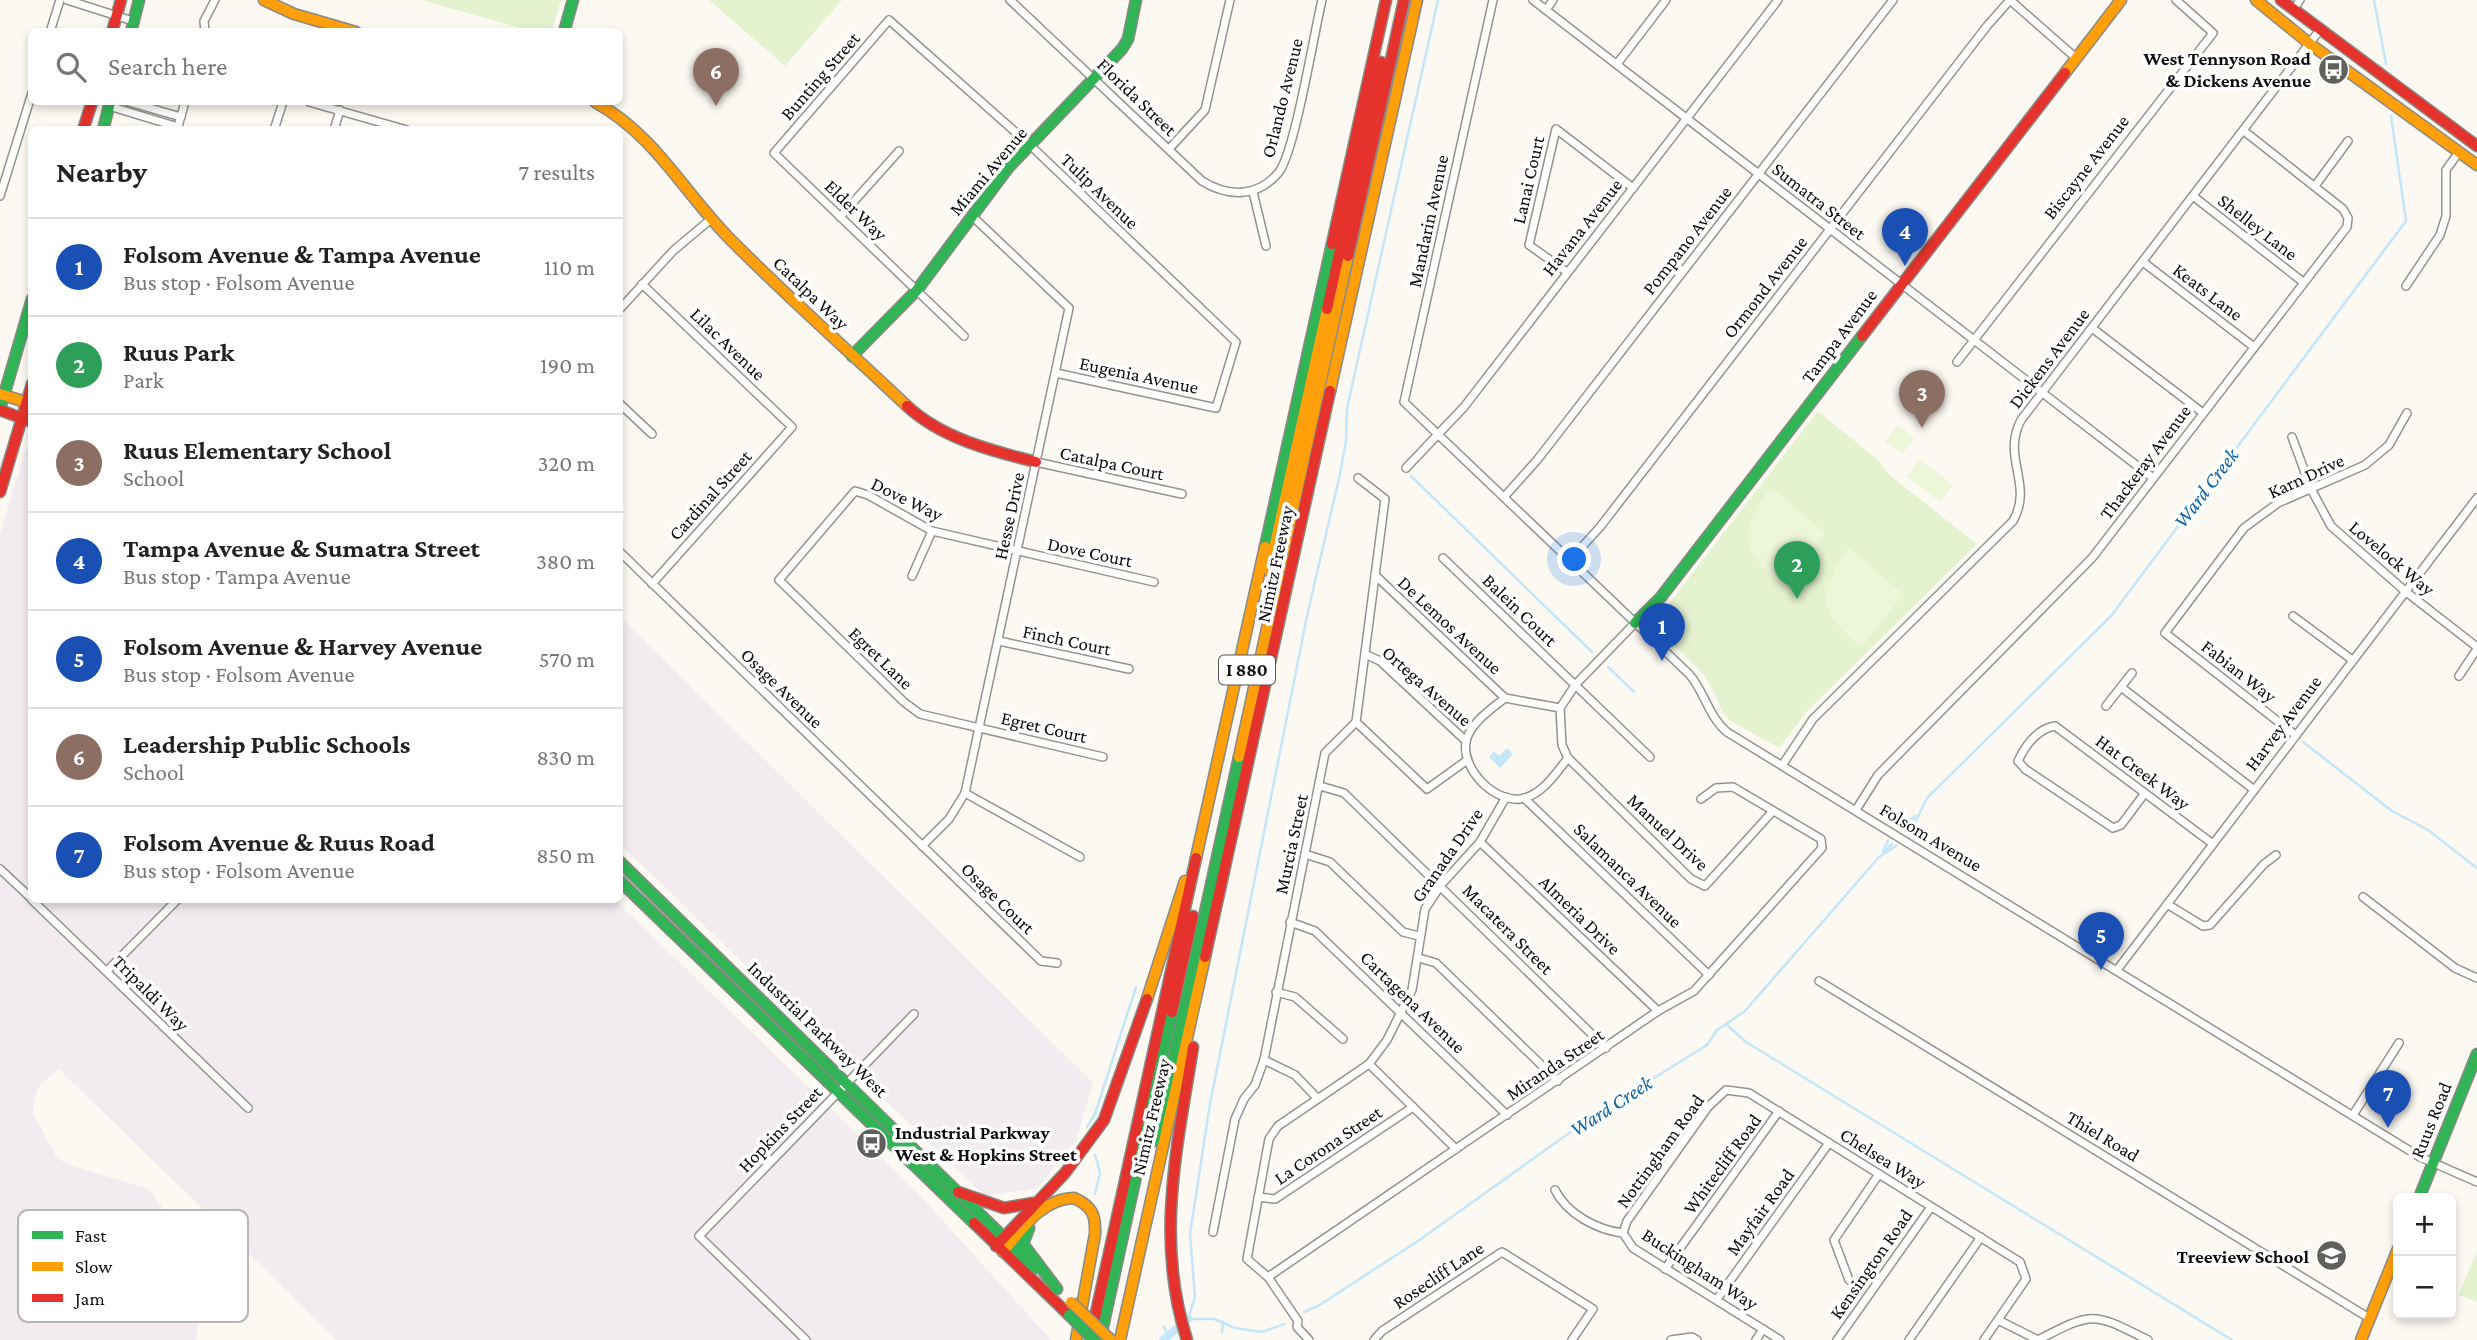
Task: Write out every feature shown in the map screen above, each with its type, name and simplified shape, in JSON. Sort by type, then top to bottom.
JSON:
[{"type":"main road","points":[[113,28],[121,0]]},
{"type":"main road","points":[[132,26],[139,0]]},
{"type":"main road","points":[[264,0],[294,14],[342,28]]},
{"type":"main road","points":[[565,28],[573,0]]},
{"type":"main road","name":"Miami Avenue","points":[[852,356],[917,290],[995,183],[1128,39],[1136,0]]},
{"type":"main road","name":"Nimitz Freeway","points":[[1092,1340],[1386,0]]},
{"type":"main road","name":"I 880","points":[[1100,1340],[1394,0]]},
{"type":"main road","name":"I 880","points":[[1111,1340],[1404,0]]},
{"type":"main road","name":"Nimitz Freeway","points":[[1120,1340],[1205,968],[1417,0]]},
{"type":"main road","name":"Tampa Avenue","points":[[1635,623],[1673,581],[2121,0]]},
{"type":"main road","points":[[2256,0],[2310,44],[2477,165]]},
{"type":"main road","points":[[2281,0],[2319,31],[2477,146]]},
{"type":"main road","points":[[84,126],[91,105]]},
{"type":"main road","points":[[104,126],[107,105]]},
{"type":"main road","name":"Catalpa Way","points":[[601,105],[619,115],[645,137],[711,219],[917,415],[956,436],[996,452],[1036,462]]},
{"type":"main road","points":[[0,492],[26,421],[0,409],[28,312]]},
{"type":"main road","points":[[2,395],[28,403]]},
{"type":"main road","points":[[1003,1245],[1039,1199],[1086,1148],[1109,1110],[1210,801]]},
{"type":"main road","name":"Industrial Parkway West","points":[[623,865],[958,1192],[1003,1245],[1092,1340]]},
{"type":"main road","name":"Industrial Parkway West","points":[[623,884],[836,1093],[1111,1340]]},
{"type":"main road","points":[[1187,1340],[1177,1312],[1171,1282],[1168,1237],[1205,968]]},
{"type":"main road","name":"Ruus Road","points":[[2421,1193],[2477,1054]]},
{"type":"main road","points":[[958,1192],[998,1209],[1017,1209],[1039,1199]]},
{"type":"main road","points":[[1003,1245],[1052,1201],[1064,1196],[1078,1199],[1094,1213],[1096,1234],[1076,1340]]},
{"type":"main road","points":[[1032,1221],[1023,1244],[1028,1254],[1053,1278],[1057,1289]]},
{"type":"main road","points":[[2361,1340],[2395,1256]]},
{"type":"street","points":[[51,28],[60,0]]},
{"type":"street","points":[[67,0],[117,16],[132,26]]},
{"type":"street","points":[[205,28],[204,22],[215,0]]},
{"type":"street","name":"Florida Street","points":[[1010,0],[1214,189],[1230,193],[1253,192]]},
{"type":"street","points":[[1018,7],[1025,0]]},
{"type":"street","points":[[1169,149],[1205,110],[1230,0]]},
{"type":"street","name":"Orlando Avenue","points":[[1253,192],[1272,179],[1284,162],[1321,0]]},
{"type":"street","name":"Mandarin Avenue","points":[[1438,434],[1404,402],[1493,0]]},
{"type":"street","name":"Sumatra Street","points":[[1533,0],[2153,478]]},
{"type":"street","points":[[1546,10],[1553,0]]},
{"type":"street","points":[[1617,64],[1666,0]]},
{"type":"street","name":"Havana Avenue","points":[[1406,468],[1464,407],[1777,0]]},
{"type":"street","name":"Pompano Avenue","points":[[1504,496],[1538,459],[1893,0]]},
{"type":"street","points":[[2010,0],[2076,58]]},
{"type":"street","name":"Ormond Avenue","points":[[1570,560],[1600,527],[1979,36],[2010,0]]},
{"type":"street","name":"Biscayne Avenue","points":[[1956,362],[2213,33],[2175,0]]},
{"type":"street","points":[[2293,10],[2300,0]]},
{"type":"street","name":"Tulip Avenue","points":[[889,20],[1030,145],[1236,342],[1216,408]]},
{"type":"street","name":"Bunting Street","points":[[774,153],[889,20]]},
{"type":"street","name":"Dickens Avenue","points":[[1783,764],[1813,719],[2013,521],[2022,498],[2013,457],[2014,432],[2319,31]]},
{"type":"street","points":[[0,196],[28,105]]},
{"type":"street","points":[[113,105],[171,126]]},
{"type":"street","points":[[139,105],[181,117]]},
{"type":"street","points":[[178,126],[185,105]]},
{"type":"street","points":[[275,126],[282,105]]},
{"type":"street","points":[[321,105],[394,126]]},
{"type":"street","points":[[335,126],[340,110]]},
{"type":"street","name":"Lanai Court","points":[[1567,272],[1529,245],[1556,130],[1633,188]]},
{"type":"street","name":"Thackeray Avenue","points":[[1856,810],[1878,775],[2074,579],[2347,228],[2348,218],[2343,209],[2244,131]]},
{"type":"street","points":[[2315,186],[2348,141]]},
{"type":"street","points":[[841,217],[899,151]]},
{"type":"street","points":[[2406,286],[2440,234],[2446,216],[2446,170],[2459,152]]},
{"type":"street","name":"Elder Way","points":[[774,153],[964,336]]},
{"type":"street","points":[[1253,192],[1266,246]]},
{"type":"street","name":"Shelley Lane","points":[[2193,196],[2303,282]]},
{"type":"street","name":"Hesse Drive","points":[[922,846],[949,819],[965,793],[1069,308],[972,216]]},
{"type":"street","points":[[623,306],[673,251],[711,219]]},
{"type":"street","name":"Keats Lane","points":[[2143,262],[2254,347]]},
{"type":"street","name":"Lilac Avenue","points":[[642,284],[792,427]]},
{"type":"street","points":[[2092,328],[2203,413]]},
{"type":"street","name":"Eugenia Avenue","points":[[1056,373],[1216,408]]},
{"type":"street","points":[[623,407],[652,434]]},
{"type":"street","name":"Karn Drive","points":[[2165,633],[2244,528],[2278,503],[2365,466],[2389,444],[2407,413]]},
{"type":"street","name":"Cardinal Street","points":[[652,584],[792,427]]},
{"type":"street","name":"Folsom Avenue","points":[[1438,434],[1698,684],[1718,724],[2432,1163],[2477,1182]]},
{"type":"street","name":"Lovelock Way","points":[[2292,438],[2311,489],[2331,526],[2405,591],[2477,648]]},
{"type":"street","name":"Catalpa Court","points":[[1036,462],[1182,494]]},
{"type":"street","points":[[1358,478],[1385,499],[1367,654],[1356,722],[1427,789],[1466,761]]},
{"type":"street","name":"Dove Way","points":[[779,580],[855,491],[868,495],[932,531],[1018,552]]},
{"type":"street","name":"Harvey Avenue","points":[[2117,970],[2351,659],[2477,498]]},
{"type":"street","points":[[912,576],[932,531]]},
{"type":"street","name":"Dove Court","points":[[1018,552],[1154,582]]},
{"type":"street","name":"Osage Avenue","points":[[623,555],[922,846]]},
{"type":"street","name":"Balein Court","points":[[1443,558],[1650,757]]},
{"type":"street","name":"De Lemos Avenue","points":[[1375,575],[1505,698]]},
{"type":"street","name":"Egret Lane","points":[[779,580],[904,702],[920,714],[979,729]]},
{"type":"street","points":[[2293,616],[2351,659]]},
{"type":"street","name":"Tampa Avenue","points":[[1576,684],[1635,623]]},
{"type":"street","name":"Fabian Way","points":[[2165,633],[2294,734]]},
{"type":"street","name":"Finch Court","points":[[999,642],[1129,669]]},
{"type":"street","points":[[2459,676],[2477,648]]},
{"type":"street","name":"Ortega Avenue","points":[[1367,654],[1380,661],[1466,741]]},
{"type":"street","points":[[2106,706],[2132,673]]},
{"type":"street","points":[[1560,708],[1505,698],[1481,717],[1466,741],[1466,761],[1482,784],[1506,797],[1524,798],[1549,783],[1568,758],[1562,746],[1560,708],[1576,684]]},
{"type":"street","points":[[2121,687],[2253,789]]},
{"type":"street","name":"Murcia Street","points":[[1213,1232],[1235,1119],[1244,1099],[1255,1084],[1264,1060],[1325,753],[1356,722]]},
{"type":"street","name":"Hat Creek Way","points":[[2144,793],[2121,825],[2113,828],[2025,769],[2018,761],[2024,748],[2046,727],[2054,726],[2213,844]]},
{"type":"street","name":"Egret Court","points":[[979,729],[1103,757]]},
{"type":"street","name":"Manuel Drive","points":[[1568,758],[1691,879],[1705,886],[1773,811]]},
{"type":"street","name":"Macatera Street","points":[[1320,786],[1344,793],[1606,1048]]},
{"type":"street","points":[[1701,799],[1716,788],[1733,787],[1773,811]]},
{"type":"street","points":[[965,793],[1080,858]]},
{"type":"street","name":"Granada Drive","points":[[1268,1277],[1247,1259],[1269,1139],[1278,1126],[1369,1064],[1402,1014],[1419,958],[1419,936],[1425,909],[1441,885],[1480,842],[1506,797]]},
{"type":"street","name":"Salamanca Avenue","points":[[1524,798],[1709,975]]},
{"type":"street","name":"Miranda Street","points":[[1268,1277],[1658,1011],[1694,991],[1822,848],[1821,839],[1773,811]]},
{"type":"street","name":"Almeria Drive","points":[[1480,842],[1658,1011]]},
{"type":"street","name":"Osage Court","points":[[922,846],[1041,961],[1057,964]]},
{"type":"street","points":[[1305,854],[1330,862],[1403,932],[1419,936]]},
{"type":"street","points":[[2167,904],[2203,926],[2210,925],[2264,864],[2276,855]]},
{"type":"street","name":"Tripaldi Way","points":[[0,869],[28,895]]},
{"type":"street","points":[[2363,897],[2455,968],[2477,978]]},
{"type":"street","name":"Tripaldi Way","points":[[36,903],[248,1108]]},
{"type":"street","points":[[107,971],[174,903]]},
{"type":"street","name":"Cartagena Avenue","points":[[1290,922],[1315,931],[1507,1115]]},
{"type":"street","points":[[1419,958],[1436,963],[1558,1081]]},
{"type":"street","name":"Thiel Road","points":[[1819,981],[2369,1318]]},
{"type":"street","points":[[1276,992],[1295,997],[1343,1039]]},
{"type":"street","name":"Hopkins Street","points":[[806,1340],[699,1236],[914,1014]]},
{"type":"street","points":[[2353,1115],[2399,1043]]},
{"type":"street","points":[[1264,1060],[1295,1075],[1317,1098]]},
{"type":"street","points":[[1369,1064],[1456,1149]]},
{"type":"street","name":"Chelsea Way","points":[[1726,1090],[1749,1093],[2021,1262],[2026,1279],[1998,1320]]},
{"type":"street","name":"Nottingham Road","points":[[1623,1233],[1627,1222],[1708,1107],[1726,1090]]},
{"type":"street","name":"La Corona Street","points":[[1258,1197],[1275,1199],[1413,1107]]},
{"type":"street","name":"Whitecliff Road","points":[[1665,1269],[1779,1111]]},
{"type":"street","name":"Mayfair Road","points":[[1717,1300],[1829,1143]]},
{"type":"street","points":[[1849,1280],[1834,1240],[1879,1174]]},
{"type":"street","name":"Buckingham Way","points":[[1555,1190],[1562,1205],[1605,1231],[1623,1233],[1633,1248],[1763,1329],[1769,1337],[1780,1340]]},
{"type":"street","name":"Kensington Road","points":[[1837,1340],[1931,1207]]},
{"type":"street","points":[[1909,1340],[1981,1237]]},
{"type":"street","name":"Rosecliff Lane","points":[[1374,1340],[1382,1331],[1502,1252],[1593,1309],[1572,1340]]},
{"type":"street","points":[[1268,1277],[1297,1321],[1306,1326],[1304,1332],[1310,1340]]},
{"type":"street","points":[[1984,1340],[1998,1320],[2038,1340],[2080,1318],[2093,1317],[2113,1323],[2148,1340]]},
{"type":"street","name":"Buckingham Way","points":[[1756,1340],[1763,1329]]},
{"type":"street","points":[[1671,1340],[1694,1338]]},
{"type":"shaded area","points":[[28,448],[28,903],[618,903],[915,1190],[1051,1340],[337,1340],[248,1253],[248,1210],[204,1210],[59,1069],[40,1085],[34,1100],[33,1113],[57,1158],[69,1165],[149,1189],[164,1210],[18,1210],[18,1322],[200,1322],[195,1340],[0,1340],[0,534],[24,453]]},
{"type":"shaded area","points":[[623,620],[1093,1083],[1076,1141],[1037,1188],[984,1196],[623,847]]},
{"type":"green space","points":[[421,0],[561,0],[553,28],[520,28]]},
{"type":"green space","points":[[709,0],[842,0],[785,66]]},
{"type":"green space","points":[[1818,411],[1879,461],[1888,474],[1977,544],[1807,711],[1779,748],[1729,720],[1706,677],[1653,624]]},
{"type":"green space","points":[[1898,425],[1914,438],[1902,454],[1885,442]]},
{"type":"green space","points":[[1919,459],[1953,485],[1940,502],[1907,476]]},
{"type":"green space","points":[[1771,487],[1825,533],[1784,587],[1759,563],[1749,541],[1753,516]]},
{"type":"green space","points":[[1849,547],[1903,594],[1862,647],[1836,624],[1827,601],[1831,577]]},
{"type":"green space","points":[[2477,1250],[2477,1302],[2459,1295]]},
{"type":"water","points":[[1507,748],[1513,754],[1500,768],[1489,757],[1494,751],[1499,756]]},
{"type":"waterway","points":[[1284,1324],[1262,1332],[1235,1328],[1214,1319],[1188,1319],[1195,1297],[1190,1234],[1210,1104],[1307,616],[1340,474],[1346,441],[1347,408],[1438,0]]},
{"type":"waterway","name":"Ward Creek","points":[[2374,0],[2386,64]]},
{"type":"waterway","name":"Ward Creek","points":[[1911,831],[1927,798],[2111,616],[2406,221],[2391,116]]},
{"type":"waterway","points":[[1411,476],[1592,652]]},
{"type":"waterway","points":[[1608,667],[1634,692]]},
{"type":"waterway","points":[[2303,742],[2392,811],[2428,830],[2477,868]]},
{"type":"waterway","name":"Ward Creek","points":[[1903,826],[1915,816]]},
{"type":"waterway","name":"Ward Creek","points":[[1907,828],[1914,819]]},
{"type":"waterway","name":"Ward Creek","points":[[1883,851],[1888,841]]},
{"type":"waterway","name":"Ward Creek","points":[[1884,852],[1892,844]]},
{"type":"waterway","name":"Ward Creek","points":[[1304,1312],[1318,1306],[1418,1241],[1593,1116],[1707,1045],[1717,1030],[1745,1011],[1879,857],[1896,846]]},
{"type":"waterway","points":[[1087,1127],[1095,1114],[1136,987]]},
{"type":"waterway","points":[[1727,1025],[1746,1042],[2232,1340]]},
{"type":"waterway","points":[[1095,1155],[1100,1173],[1095,1194]]},
{"type":"waterway","name":"Ward Creek","points":[[1163,1340],[1188,1319]]},
{"type":"waterway","points":[[1222,1332],[1223,1322]]},
{"type":"waterway","points":[[1164,1326],[1167,1334]]},
{"type":"traffic: fast","points":[[132,28],[139,0]]},
{"type":"traffic: fast","points":[[565,28],[573,0]]},
{"type":"traffic: fast","points":[[852,356],[917,290],[1008,168],[1122,49],[1128,39],[1136,0]]},
{"type":"traffic: fast","points":[[104,126],[109,105]]},
{"type":"traffic: fast","points":[[1265,547],[1332,244]]},
{"type":"traffic: fast","points":[[0,409],[28,313]]},
{"type":"traffic: fast","points":[[1635,623],[1661,597],[1862,336]]},
{"type":"traffic: fast","points":[[1155,1141],[1239,757]]},
{"type":"traffic: fast","points":[[623,865],[1035,1268]]},
{"type":"traffic: fast","points":[[623,884],[974,1223]]},
{"type":"traffic: fast","points":[[1100,1340],[1172,1012]]},
{"type":"traffic: fast","points":[[2421,1193],[2477,1054]]},
{"type":"traffic: fast","points":[[1029,1228],[1023,1244],[1057,1289]]},
{"type":"traffic: fast","points":[[1069,1315],[1094,1340]]},
{"type":"traffic: slow","points":[[264,0],[294,14],[342,28]]},
{"type":"traffic: slow","points":[[1330,391],[1417,0]]},
{"type":"traffic: slow","points":[[2065,73],[2121,0]]},
{"type":"traffic: slow","points":[[2256,0],[2310,44],[2477,165]]},
{"type":"traffic: slow","points":[[600,105],[634,130],[667,164],[728,237],[907,406]]},
{"type":"traffic: slow","points":[[1239,757],[1348,256]]},
{"type":"traffic: slow","points":[[1269,571],[1327,309]]},
{"type":"traffic: slow","points":[[0,394],[28,403]]},
{"type":"traffic: slow","points":[[1196,858],[1265,547]]},
{"type":"traffic: slow","points":[[1147,999],[1185,881]]},
{"type":"traffic: slow","points":[[1120,1340],[1205,957]]},
{"type":"traffic: slow","points":[[1003,1252],[1042,1209],[1074,1198],[1089,1208],[1094,1216],[1095,1234],[1076,1340]]},
{"type":"traffic: slow","points":[[2361,1340],[2395,1256]]},
{"type":"traffic: slow","points":[[1071,1302],[1111,1340]]},
{"type":"traffic: jam","points":[[113,28],[121,0]]},
{"type":"traffic: jam","points":[[1332,244],[1386,0]]},
{"type":"traffic: jam","points":[[1348,256],[1404,0]]},
{"type":"traffic: jam","points":[[2281,0],[2477,146]]},
{"type":"traffic: jam","points":[[1327,309],[1381,62]]},
{"type":"traffic: jam","points":[[1862,336],[2065,73]]},
{"type":"traffic: jam","points":[[84,126],[91,105]]},
{"type":"traffic: jam","points":[[1205,957],[1330,391]]},
{"type":"traffic: jam","points":[[0,492],[28,398]]},
{"type":"traffic: jam","points":[[907,406],[935,427],[951,435],[1036,462]]},
{"type":"traffic: jam","points":[[0,410],[28,420]]},
{"type":"traffic: jam","points":[[1090,1340],[1196,858]]},
{"type":"traffic: jam","points":[[1172,1012],[1193,916]]},
{"type":"traffic: jam","points":[[996,1246],[1065,1173],[1104,1120],[1147,999]]},
{"type":"traffic: jam","points":[[1187,1340],[1177,1303],[1171,1230],[1176,1158],[1193,1047]]},
{"type":"traffic: jam","points":[[958,1192],[1004,1208],[1033,1203]]},
{"type":"traffic: jam","points":[[974,1223],[1069,1315]]},
{"type":"place","name":"West Tennyson Road & Dickens Avenue","points":[[2334,69]]},
{"type":"place","name":"Leadership Public Schools","points":[[716,106]]},
{"type":"place","name":"Tampa Avenue & Sumatra Street","points":[[1905,266]]},
{"type":"place","name":"Ruus Elementary School","points":[[1922,428]]},
{"type":"place","name":"Ruus Park","points":[[1797,599]]},
{"type":"place","name":"Folsom Avenue & Tampa Avenue","points":[[1662,661]]},
{"type":"place","name":"Folsom Avenue & Harvey Avenue","points":[[2101,970]]},
{"type":"place","name":"Folsom Avenue & Ruus Road","points":[[2388,1128]]},
{"type":"place","name":"Industrial Parkway West & Hopkins Street","points":[[872,1143]]},
{"type":"place","name":"Treeview School","points":[[2332,1256]]}]
